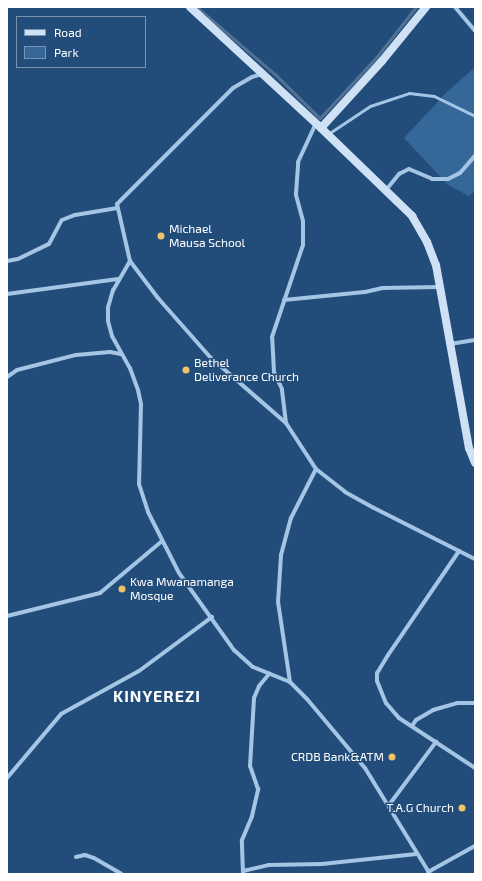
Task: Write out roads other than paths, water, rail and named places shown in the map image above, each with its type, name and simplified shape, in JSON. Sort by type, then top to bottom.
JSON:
[{"type":"street","points":[[190,7],[319,125],[412,216],[427,242],[439,287],[469,448],[475,463]]},
{"type":"street","points":[[286,423],[282,389],[274,372],[272,337],[303,245],[303,221],[296,194],[298,162],[319,125],[382,61],[426,7]]},
{"type":"street","points":[[455,7],[475,31]]},
{"type":"street","points":[[7,261],[18,259],[49,244],[62,220],[75,215],[117,208],[133,185],[172,152],[233,88],[252,77],[262,74]]},
{"type":"street","points":[[386,190],[399,174],[409,169],[432,179],[448,179],[460,173],[475,156]]},
{"type":"street","points":[[117,208],[130,261],[158,298],[210,357],[286,423],[316,469],[345,492],[475,558]]},
{"type":"street","points":[[130,261],[118,279],[108,314],[112,336],[130,368],[141,404],[139,484],[142,497],[162,540],[180,573],[234,650],[253,666],[290,682],[307,699],[365,768],[389,805],[416,854],[429,873],[475,846]]},
{"type":"street","points":[[7,294],[118,279]]},
{"type":"street","points":[[284,300],[383,288],[439,287]]},
{"type":"street","points":[[449,344],[475,340]]},
{"type":"street","points":[[7,377],[17,370],[76,355],[110,352],[121,354]]},
{"type":"street","points":[[290,682],[278,602],[281,555],[291,518],[316,469]]},
{"type":"street","points":[[7,616],[100,593],[162,540]]},
{"type":"street","points":[[459,551],[377,674],[378,686],[386,703],[399,718],[475,768]]},
{"type":"street","points":[[7,778],[61,714],[140,671],[212,617]]},
{"type":"street","points":[[269,674],[259,686],[254,698],[250,766],[258,789],[252,816],[242,840],[243,872],[268,865],[322,864],[416,854]]},
{"type":"street","points":[[412,726],[416,720],[434,710],[457,703],[475,703]]},
{"type":"street","points":[[389,805],[436,742]]},
{"type":"street","points":[[76,857],[85,855],[94,858],[122,874]]},
{"type":"lane","points":[[328,134],[370,106],[409,94],[434,96],[475,116]]},
{"type":"waterway","points":[[197,7],[275,74],[320,118],[375,59],[416,7]]},
{"type":"place","name":"Michael Mausa School","points":[[161,236]]},
{"type":"place","name":"Bethel Deliverance Church","points":[[186,370]]},
{"type":"place","name":"Kwa Mwanamanga Mosque","points":[[122,589]]},
{"type":"place","name":"CRDB Bank&ATM","points":[[392,757]]},
{"type":"place","name":"T.A.G Church","points":[[462,808]]},
{"type":"district","name":"KINYEREZI","points":[[157,696]]}]
